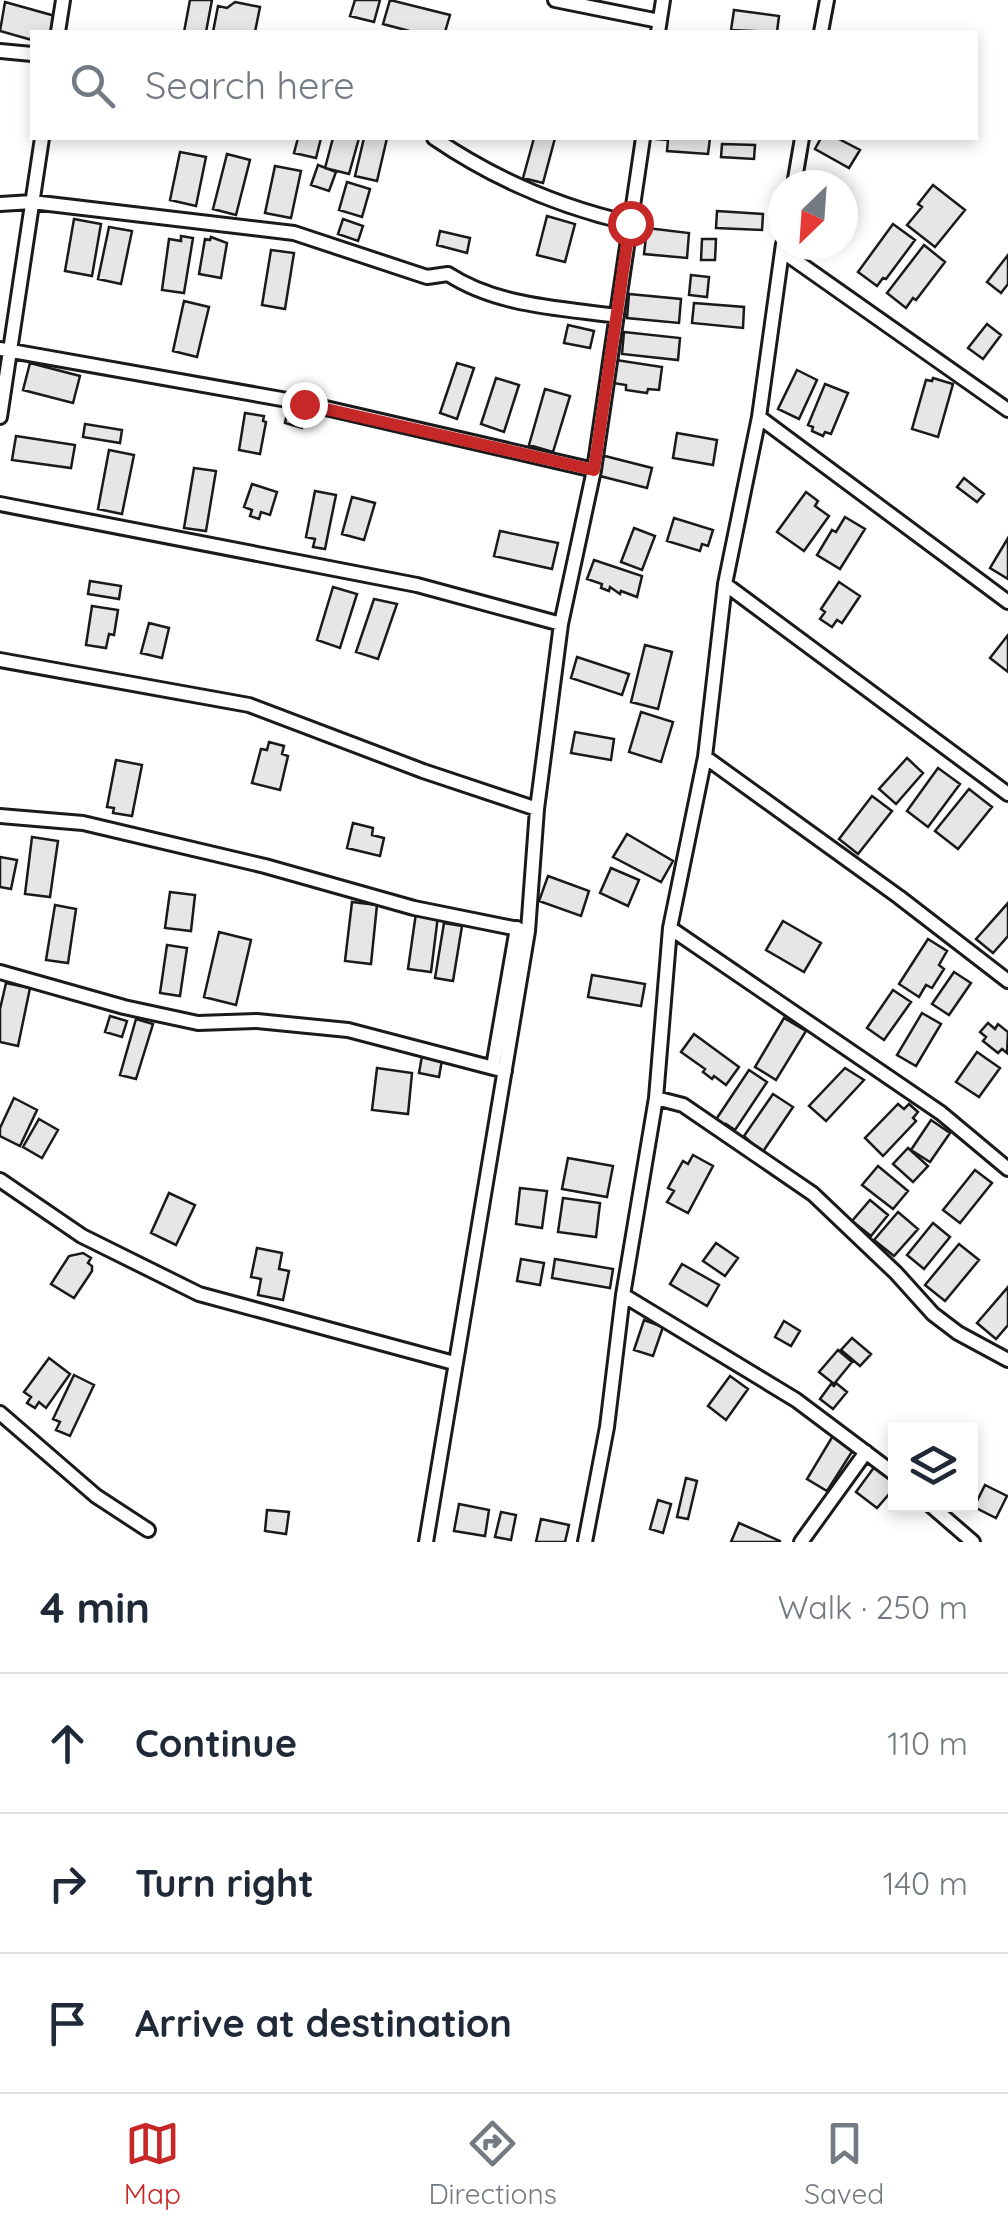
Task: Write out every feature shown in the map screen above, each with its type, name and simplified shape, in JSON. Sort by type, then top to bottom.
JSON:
[{"type":"street","points":[[58,30],[64,0]]},
{"type":"street","points":[[555,0],[659,27],[662,0]]},
{"type":"street","points":[[821,30],[827,0]]},
{"type":"street","points":[[0,50],[30,54]]},
{"type":"street","points":[[0,417],[5,349],[42,140]]},
{"type":"street","points":[[437,140],[472,164],[531,192],[590,214],[630,223]]},
{"type":"street","points":[[426,1542],[522,930],[560,624],[594,470],[643,140]]},
{"type":"street","points":[[797,170],[802,140]]},
{"type":"street","points":[[0,204],[32,202],[294,233],[427,277],[448,274],[470,289],[522,302],[617,316]]},
{"type":"street","points":[[585,1542],[656,1098],[670,928],[705,757],[726,584],[759,417],[780,260]]},
{"type":"street","points":[[799,260],[1008,410]]},
{"type":"street","points":[[5,349],[304,404],[594,470]]},
{"type":"street","points":[[759,417],[1008,602]]},
{"type":"street","points":[[0,504],[418,586],[560,624]]},
{"type":"street","points":[[726,584],[1008,794]]},
{"type":"street","points":[[0,660],[249,705],[536,809]]},
{"type":"street","points":[[705,757],[899,897],[1008,982]]},
{"type":"street","points":[[0,816],[83,824],[265,866],[414,908],[522,930]]},
{"type":"street","points":[[670,928],[941,1113],[1008,1169]]},
{"type":"street","points":[[0,972],[198,1023],[257,1021],[348,1030],[499,1069]]},
{"type":"street","points":[[656,1098],[683,1105],[813,1194],[933,1314],[958,1333],[1008,1360]]},
{"type":"street","points":[[0,1180],[82,1236],[199,1294],[454,1363]]},
{"type":"street","points":[[623,1296],[796,1400],[888,1469]]},
{"type":"street","points":[[0,1413],[96,1496],[148,1530]]},
{"type":"street","points":[[801,1542],[866,1452]]},
{"type":"street","points":[[938,1512],[973,1542]]},
{"type":"building","points":[[190,0],[212,0],[206,30],[184,30]]},
{"type":"building","points":[[355,0],[380,0],[374,22],[350,16]]},
{"type":"building","points":[[390,0],[450,15],[446,30],[406,30],[383,24]]},
{"type":"building","points":[[5,2],[55,16],[52,30],[30,30],[30,39],[0,31]]},
{"type":"building","points":[[235,2],[260,7],[255,30],[213,30],[218,6],[227,8]]},
{"type":"building","points":[[734,10],[779,16],[777,30],[731,30]]},
{"type":"building","points":[[297,140],[320,140],[316,158],[294,153]]},
{"type":"building","points":[[332,140],[358,140],[349,174],[325,168]]},
{"type":"building","points":[[364,140],[387,140],[377,181],[355,176]]},
{"type":"building","points":[[533,140],[554,140],[543,183],[523,178]]},
{"type":"building","points":[[668,140],[710,140],[708,154],[667,151]]},
{"type":"building","points":[[820,140],[841,140],[860,150],[849,168],[815,149]]},
{"type":"building","points":[[722,144],[755,145],[754,159],[721,157]]},
{"type":"building","points":[[180,152],[206,157],[196,206],[170,200]]},
{"type":"building","points":[[227,154],[250,160],[236,215],[213,209]]},
{"type":"building","points":[[318,165],[336,172],[329,191],[311,185]]},
{"type":"building","points":[[275,166],[301,171],[291,218],[265,213]]},
{"type":"building","points":[[347,182],[370,189],[362,217],[339,210]]},
{"type":"building","points":[[933,185],[965,210],[935,247],[907,225]]},
{"type":"building","points":[[717,211],[763,214],[762,230],[716,228]]},
{"type":"building","points":[[547,216],[575,224],[565,262],[537,255]]},
{"type":"building","points":[[74,219],[101,224],[92,276],[65,271]]},
{"type":"building","points":[[343,219],[363,226],[358,241],[338,234]]},
{"type":"building","points":[[893,224],[915,240],[877,286],[858,272]]},
{"type":"building","points":[[109,227],[132,231],[121,284],[98,279]]},
{"type":"building","points":[[647,228],[689,233],[687,258],[644,254]]},
{"type":"building","points":[[440,231],[470,238],[467,253],[437,245]]},
{"type":"building","points":[[181,236],[193,238],[184,293],[162,290],[169,239],[181,241]]},
{"type":"building","points":[[211,237],[227,243],[221,278],[199,274],[205,239]]},
{"type":"building","points":[[702,239],[716,239],[715,260],[701,260]]},
{"type":"building","points":[[924,245],[945,262],[906,308],[887,293]]},
{"type":"building","points":[[271,250],[294,253],[285,309],[262,305]]},
{"type":"building","points":[[1008,255],[1008,284],[1001,293],[987,282]]},
{"type":"building","points":[[691,275],[709,277],[707,297],[689,295]]},
{"type":"building","points":[[629,294],[681,299],[679,323],[627,318]]},
{"type":"building","points":[[184,301],[209,307],[197,357],[173,351]]},
{"type":"building","points":[[694,303],[744,307],[743,328],[692,323]]},
{"type":"building","points":[[987,324],[1001,335],[983,359],[968,348]]},
{"type":"building","points":[[568,325],[594,331],[590,348],[564,343]]},
{"type":"building","points":[[624,332],[680,338],[678,360],[622,354]]},
{"type":"building","points":[[616,360],[662,367],[659,390],[626,390],[626,385],[613,383]]},
{"type":"building","points":[[30,363],[80,376],[73,403],[23,390]]},
{"type":"building","points":[[457,363],[474,368],[457,419],[440,413]]},
{"type":"building","points":[[797,370],[817,380],[799,419],[778,409]]},
{"type":"building","points":[[496,378],[519,385],[504,432],[481,424]]},
{"type":"building","points":[[933,378],[953,384],[938,437],[912,429],[926,380]]},
{"type":"building","points":[[825,384],[848,393],[831,434],[825,432],[823,436],[808,425]]},
{"type":"building","points":[[545,389],[570,396],[553,452],[529,445]]},
{"type":"building","points":[[288,409],[305,413],[302,428],[285,423]]},
{"type":"building","points":[[245,413],[264,416],[260,454],[239,450]]},
{"type":"building","points":[[85,424],[122,430],[120,443],[83,437]]},
{"type":"building","points":[[677,433],[717,440],[713,465],[673,458]]},
{"type":"building","points":[[16,436],[75,445],[71,468],[12,460]]},
{"type":"building","points":[[109,450],[134,455],[122,514],[98,509]]},
{"type":"building","points":[[601,455],[652,468],[647,488],[596,475]]},
{"type":"building","points":[[194,468],[216,471],[206,531],[184,528]]},
{"type":"building","points":[[964,478],[984,494],[977,502],[957,487]]},
{"type":"building","points":[[252,484],[277,492],[270,515],[261,512],[259,519],[250,516],[252,510],[244,507]]},
{"type":"building","points":[[315,491],[336,495],[325,549],[313,547],[315,539],[306,537]]},
{"type":"building","points":[[806,492],[818,501],[815,506],[829,516],[804,551],[777,532]]},
{"type":"building","points":[[352,497],[375,503],[364,540],[342,534]]},
{"type":"building","points":[[845,517],[865,529],[840,569],[817,555]]},
{"type":"building","points":[[674,518],[713,530],[708,546],[702,544],[700,551],[667,541]]},
{"type":"building","points":[[634,528],[655,536],[642,570],[621,562]]},
{"type":"building","points":[[500,531],[558,543],[552,569],[494,556]]},
{"type":"building","points":[[1008,538],[1008,579],[990,568]]},
{"type":"building","points":[[594,560],[642,576],[637,597],[621,591],[620,594],[610,587],[609,591],[587,579]]},
{"type":"building","points":[[90,581],[121,586],[119,599],[88,594]]},
{"type":"building","points":[[839,582],[860,596],[842,623],[837,620],[832,627],[820,619],[825,612],[821,609]]},
{"type":"building","points":[[333,587],[357,594],[340,648],[317,640]]},
{"type":"building","points":[[374,599],[397,604],[378,659],[356,652]]},
{"type":"building","points":[[92,606],[118,610],[114,635],[109,634],[106,648],[86,645]]},
{"type":"building","points":[[149,623],[169,628],[162,658],[141,653]]},
{"type":"building","points":[[1008,635],[1008,672],[990,658]]},
{"type":"building","points":[[645,645],[672,652],[658,709],[631,702]]},
{"type":"building","points":[[577,657],[629,674],[622,695],[571,678]]},
{"type":"building","points":[[641,712],[673,722],[661,762],[629,752]]},
{"type":"building","points":[[575,732],[614,739],[611,760],[571,753]]},
{"type":"building","points":[[269,742],[284,746],[282,754],[288,756],[280,790],[252,783],[261,749],[267,750]]},
{"type":"building","points":[[907,758],[923,773],[896,804],[879,789]]},
{"type":"building","points":[[116,760],[142,765],[132,816],[113,813],[114,808],[107,807]]},
{"type":"building","points":[[938,768],[960,784],[928,827],[907,811]]},
{"type":"building","points":[[969,789],[992,807],[958,849],[935,831]]},
{"type":"building","points":[[872,796],[892,811],[858,854],[839,839]]},
{"type":"building","points":[[353,823],[373,828],[372,835],[384,838],[380,856],[347,848]]},
{"type":"building","points":[[627,834],[673,861],[661,882],[613,857]]},
{"type":"building","points":[[32,837],[58,841],[50,897],[25,894]]},
{"type":"building","points":[[0,857],[17,860],[11,889],[0,887]]},
{"type":"building","points":[[611,868],[639,880],[628,906],[600,893]]},
{"type":"building","points":[[548,876],[589,891],[581,916],[539,901]]},
{"type":"building","points":[[170,892],[195,895],[191,931],[165,928]]},
{"type":"building","points":[[352,902],[377,905],[371,964],[345,961]]},
{"type":"building","points":[[1008,903],[1008,936],[993,953],[976,939]]},
{"type":"building","points":[[55,905],[76,909],[68,963],[46,960]]},
{"type":"building","points":[[416,913],[438,916],[431,972],[408,969]]},
{"type":"building","points":[[783,921],[821,943],[804,972],[766,950]]},
{"type":"building","points":[[444,923],[462,926],[453,981],[435,978]]},
{"type":"building","points":[[219,932],[251,940],[236,1005],[204,997]]},
{"type":"building","points":[[928,939],[947,951],[939,965],[944,969],[932,988],[926,985],[919,997],[899,984]]},
{"type":"building","points":[[167,945],[187,948],[180,996],[160,993]]},
{"type":"building","points":[[954,972],[971,983],[949,1015],[932,1004]]},
{"type":"building","points":[[592,975],[645,984],[641,1006],[588,997]]},
{"type":"building","points":[[6,983],[30,988],[18,1046],[0,1042],[0,1009]]},
{"type":"building","points":[[893,990],[911,1002],[884,1040],[867,1028]]},
{"type":"building","points":[[922,1013],[941,1024],[916,1066],[897,1055]]},
{"type":"building","points":[[110,1016],[127,1021],[122,1037],[105,1032]]},
{"type":"building","points":[[784,1018],[806,1031],[776,1080],[755,1067]]},
{"type":"building","points":[[136,1019],[153,1024],[136,1079],[120,1075]]},
{"type":"building","points":[[988,1023],[995,1029],[998,1024],[1008,1032],[1007,1053],[1002,1049],[998,1053],[983,1041],[986,1037],[980,1032]]},
{"type":"building","points":[[694,1034],[739,1067],[726,1085],[714,1076],[712,1079],[681,1052]]},
{"type":"building","points":[[977,1052],[1000,1068],[979,1097],[956,1082]]},
{"type":"building","points":[[422,1056],[442,1060],[439,1077],[419,1073]]},
{"type":"building","points":[[377,1068],[412,1073],[408,1114],[372,1110]]},
{"type":"building","points":[[845,1068],[864,1080],[826,1121],[809,1106]]},
{"type":"building","points":[[749,1070],[767,1082],[735,1130],[726,1124],[724,1127],[715,1121]]},
{"type":"building","points":[[773,1094],[793,1107],[762,1153],[744,1136]]},
{"type":"building","points":[[14,1098],[37,1110],[20,1146],[0,1136]]},
{"type":"building","points":[[898,1104],[904,1109],[909,1104],[918,1112],[913,1118],[916,1121],[883,1156],[865,1138]]},
{"type":"building","points":[[39,1119],[58,1130],[42,1158],[23,1147]]},
{"type":"building","points":[[931,1120],[950,1133],[930,1162],[911,1150]]},
{"type":"building","points":[[908,1148],[928,1166],[913,1182],[893,1164]]},
{"type":"building","points":[[693,1155],[713,1166],[688,1213],[667,1202],[674,1191],[668,1188],[683,1161],[688,1164]]},
{"type":"building","points":[[568,1158],[613,1166],[607,1197],[562,1189]]},
{"type":"building","points":[[878,1166],[908,1191],[893,1209],[862,1185]]},
{"type":"building","points":[[975,1170],[992,1183],[960,1223],[943,1210]]},
{"type":"building","points":[[520,1188],[547,1191],[542,1228],[516,1224]]},
{"type":"building","points":[[169,1193],[195,1205],[176,1245],[151,1233]]},
{"type":"building","points":[[563,1198],[600,1203],[596,1237],[558,1232]]},
{"type":"building","points":[[870,1200],[888,1215],[871,1236],[852,1221]]},
{"type":"building","points":[[898,1212],[918,1229],[894,1256],[874,1240]]},
{"type":"building","points":[[933,1223],[950,1237],[924,1269],[907,1255]]},
{"type":"building","points":[[716,1243],[738,1258],[725,1276],[703,1261]]},
{"type":"building","points":[[959,1244],[979,1260],[945,1301],[925,1285]]},
{"type":"building","points":[[257,1248],[282,1253],[279,1269],[289,1271],[283,1300],[258,1295],[261,1279],[251,1277]]},
{"type":"building","points":[[83,1253],[91,1258],[88,1263],[92,1271],[74,1298],[51,1284],[69,1256]]},
{"type":"building","points":[[521,1259],[544,1263],[540,1285],[517,1281]]},
{"type":"building","points":[[555,1259],[613,1269],[610,1288],[552,1278]]},
{"type":"building","points":[[682,1264],[719,1285],[707,1306],[670,1284]]},
{"type":"building","points":[[1008,1287],[1008,1325],[996,1339],[977,1323]]},
{"type":"building","points":[[644,1320],[663,1327],[653,1356],[634,1350]]},
{"type":"building","points":[[784,1321],[800,1331],[791,1346],[775,1337]]},
{"type":"building","points":[[852,1338],[871,1354],[860,1366],[841,1350]]},
{"type":"building","points":[[838,1350],[852,1362],[834,1384],[819,1372]]},
{"type":"building","points":[[49,1358],[70,1374],[46,1408],[39,1402],[35,1408],[27,1403],[31,1397],[24,1392]]},
{"type":"building","points":[[74,1375],[94,1385],[70,1436],[56,1430],[60,1422],[53,1419]]},
{"type":"building","points":[[730,1376],[748,1389],[726,1420],[708,1406]]},
{"type":"building","points":[[836,1383],[847,1392],[833,1409],[820,1399]]},
{"type":"building","points":[[834,1434],[855,1447],[827,1491],[807,1479]]},
{"type":"building","points":[[875,1466],[888,1472],[888,1495],[877,1508],[856,1492]]},
{"type":"building","points":[[686,1478],[697,1481],[688,1519],[677,1517]]},
{"type":"building","points":[[985,1485],[1007,1496],[996,1518],[978,1509]]},
{"type":"building","points":[[658,1500],[671,1504],[663,1533],[650,1529]]},
{"type":"building","points":[[459,1504],[489,1510],[485,1536],[454,1531]]},
{"type":"building","points":[[267,1510],[289,1512],[286,1534],[265,1531]]},
{"type":"building","points":[[501,1512],[516,1515],[511,1540],[495,1537]]},
{"type":"building","points":[[541,1519],[569,1525],[565,1542],[536,1542]]},
{"type":"building","points":[[739,1523],[780,1541],[780,1542],[731,1542]]},
{"type":"route","points":[[304,404],[594,470],[630,223]]}]
